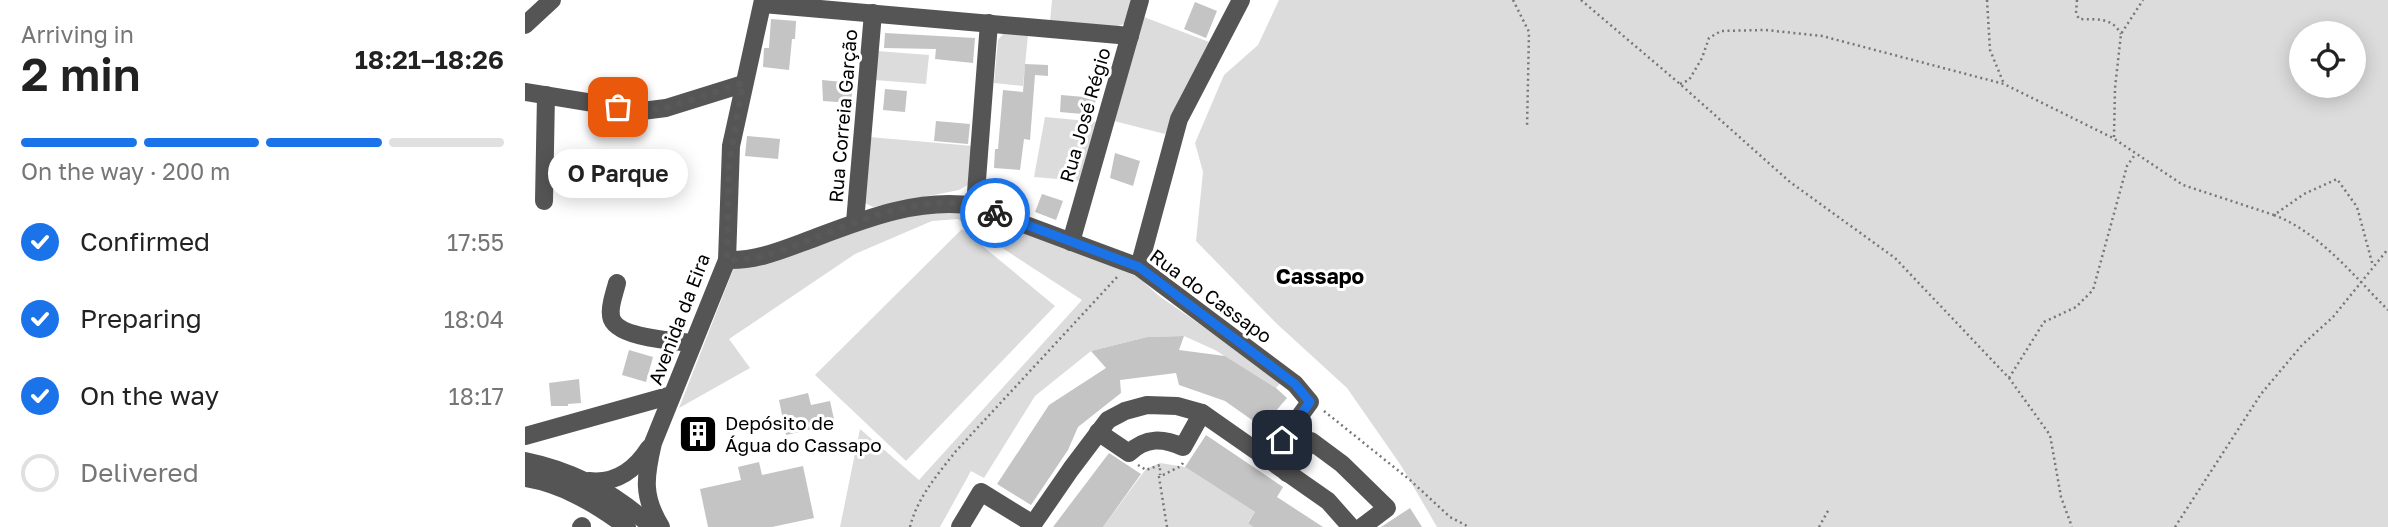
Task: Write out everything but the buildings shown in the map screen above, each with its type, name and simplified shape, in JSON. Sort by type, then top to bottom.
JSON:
[{"type":"street","points":[[525,24],[552,0]]},
{"type":"street","name":"Rua José Régio","points":[[1072,242],[1140,0]]},
{"type":"street","points":[[1135,266],[1179,119],[1241,0]]},
{"type":"street","points":[[763,2],[1130,36]]},
{"type":"street","name":"Avenida da Eira","points":[[661,527],[651,510],[646,490],[648,466],[653,443],[727,260],[729,163],[743,83],[763,2]]},
{"type":"street","name":"Rua Correia Garção","points":[[855,222],[873,13]]},
{"type":"street","points":[[975,206],[989,23]]},
{"type":"street","points":[[525,92],[642,111],[666,108],[743,83]]},
{"type":"street","points":[[544,201],[546,95]]},
{"type":"street","name":"Rua do Cassapo","points":[[727,260],[757,258],[877,215],[955,202],[975,206],[1135,266],[1295,384],[1310,402]]},
{"type":"street","points":[[617,282],[611,313],[613,322],[632,333],[658,340],[692,343]]},
{"type":"street","points":[[525,436],[672,395]]},
{"type":"street","points":[[1268,460],[1310,402]]},
{"type":"street","points":[[960,527],[981,492],[1032,525],[1108,420],[1125,411],[1147,405],[1177,406],[1202,413],[1328,501],[1351,527]]},
{"type":"street","points":[[1098,432],[1129,453],[1136,446],[1158,439],[1184,447],[1202,413]]},
{"type":"street","points":[[1287,473],[1311,441],[1342,464],[1387,508],[1362,527]]},
{"type":"street","name":"Avenida da Eira","points":[[584,480],[611,480],[629,472],[653,443]]},
{"type":"street","points":[[525,461],[584,480],[614,496],[652,527]]},
{"type":"street","points":[[525,478],[569,491],[604,510],[627,527]]},
{"type":"path","points":[[1513,0],[1529,32],[1527,128]]},
{"type":"path","points":[[1581,0],[1790,182],[1895,258],[2009,378],[2050,435],[2061,497],[2072,527]]},
{"type":"path","points":[[1987,0],[1990,50],[2004,84]]},
{"type":"path","points":[[2077,0],[2076,13],[2079,19],[2107,20],[2117,27],[2121,34]]},
{"type":"path","points":[[2113,138],[2121,34],[2143,0]]},
{"type":"path","points":[[1680,84],[1689,80],[1702,58],[1709,38],[1721,31],[1766,30],[1822,36],[2004,84],[2113,138],[2183,185],[2291,222],[2324,247],[2388,310]]},
{"type":"path","points":[[2009,378],[2044,322],[2076,307],[2094,290],[2127,166],[2135,154]]},
{"type":"path","points":[[2274,215],[2304,194],[2337,179],[2357,207],[2373,267]]},
{"type":"path","points":[[2175,527],[2261,394],[2302,345],[2333,317],[2388,249]]},
{"type":"path","points":[[910,527],[919,504],[955,451],[1135,266]]},
{"type":"path","points":[[1310,402],[1347,428],[1450,517],[1469,527]]},
{"type":"path","points":[[1144,470],[1160,465],[1167,527]]},
{"type":"path","points":[[1160,477],[1181,466]]},
{"type":"path","points":[[1819,527],[1829,509]]},
{"type":"shaded area","points":[[1052,0],[1133,0],[1126,23],[1116,27],[1050,22]]},
{"type":"shaded area","points":[[1279,0],[2388,0],[2388,527],[1437,527],[1402,467],[1347,388],[1276,323],[1196,241],[1203,172],[1195,143],[1224,75],[1258,45]]},
{"type":"shaded area","points":[[1144,17],[1209,42],[1179,99],[1165,134],[1114,121]]},
{"type":"shaded area","points":[[1003,34],[1028,35],[1023,86],[994,83],[998,40]]},
{"type":"shaded area","points":[[877,51],[929,55],[926,84],[875,80]]},
{"type":"shaded area","points":[[1045,117],[1098,122],[1081,181],[1034,177]]},
{"type":"shaded area","points":[[869,137],[973,146],[969,184],[959,190],[873,207],[863,202]]},
{"type":"shaded area","points":[[964,210],[1082,253],[1138,277],[1159,296],[1282,381],[1276,388],[1215,350],[1184,336],[1147,337],[1091,351],[1035,396],[984,478],[971,471],[940,527],[840,527],[860,429],[919,480],[1082,300],[958,219],[932,221],[855,254],[729,339],[750,368],[679,408],[735,265],[916,213]]},
{"type":"shaded area","points":[[962,229],[1055,306],[906,461],[815,375]]},
{"type":"shaded area","points":[[1160,463],[1185,467],[1255,512],[1248,522],[1253,527],[1103,527],[1146,469]]},
{"type":"way so far","points":[[618,107],[642,111],[666,108],[743,83],[729,163],[727,260],[757,258],[855,222],[918,206],[955,202],[995,213]]},
{"type":"place","name":"O Parque","points":[[618,107]]},
{"type":"place","name":"Depósito de Água do Cassapo","points":[[698,434]]},
{"type":"district","name":"Cassapo","points":[[1320,277]]},
{"type":"route","points":[[995,213],[1139,267],[1295,384],[1310,402],[1282,440]]}]
